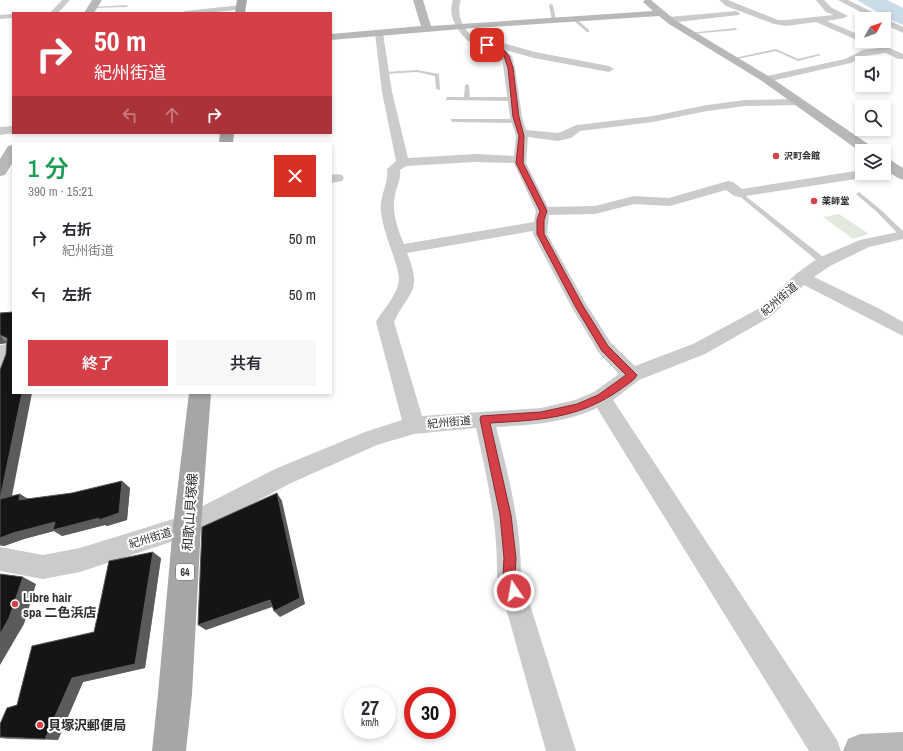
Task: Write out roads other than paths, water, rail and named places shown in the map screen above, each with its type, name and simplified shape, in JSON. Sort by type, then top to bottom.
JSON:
[{"type":"main road","name":"和歌山貝塚線","points":[[168,751],[175,694],[200,394]]},
{"type":"street","points":[[55,12],[66,0]]},
{"type":"street","points":[[418,0],[427,30]]},
{"type":"street","points":[[457,0],[454,9],[456,17],[471,39],[503,52],[507,56],[519,127],[520,163],[544,211],[540,234],[583,312],[605,348],[632,375]]},
{"type":"street","points":[[646,0],[664,16],[800,102],[858,144]]},
{"type":"street","points":[[723,0],[728,4],[777,22],[844,16],[829,10],[820,0]]},
{"type":"street","points":[[842,0],[866,12]]},
{"type":"street","points":[[194,12],[241,7]]},
{"type":"street","points":[[332,37],[573,18],[736,13]]},
{"type":"street","points":[[0,17],[12,16]]},
{"type":"street","points":[[818,19],[855,36]]},
{"type":"street","points":[[797,21],[816,30]]},
{"type":"street","points":[[891,24],[903,30]]},
{"type":"street","points":[[379,33],[387,92],[403,162]]},
{"type":"street","points":[[482,43],[494,44],[523,52],[606,70]]},
{"type":"street","points":[[883,48],[901,57]]},
{"type":"street","points":[[766,80],[848,61],[863,53],[887,50]]},
{"type":"street","points":[[519,127],[558,137],[568,135],[571,131],[577,128],[653,119],[745,102],[800,102]]},
{"type":"street","points":[[0,131],[12,130]]},
{"type":"street","points":[[0,172],[12,151]]},
{"type":"street","points":[[414,425],[385,322],[388,313],[402,295],[407,280],[399,250],[392,236],[388,194],[395,179],[393,169],[403,162],[476,158],[520,160]]},
{"type":"street","points":[[544,211],[595,210],[634,200],[670,202],[728,185],[739,194],[855,175]]},
{"type":"street","points":[[399,250],[541,225]]},
{"type":"street","name":"紀州街道","points":[[0,559],[43,567],[54,566],[80,560],[188,526],[283,476],[372,438],[414,425],[541,416],[578,408],[601,398],[632,375],[699,349],[764,313],[802,278],[824,262],[865,243],[903,235]]},
{"type":"street","points":[[802,278],[903,330]]},
{"type":"street","points":[[0,352],[7,351],[0,372]]},
{"type":"street","points":[[601,398],[826,751]]},
{"type":"street","points":[[484,419],[505,515],[510,558],[509,576],[561,751]]},
{"type":"street","points":[[860,751],[903,749]]},
{"type":"lane","points":[[550,5],[554,20]]},
{"type":"lane","points":[[93,7],[127,6]]},
{"type":"lane","points":[[573,18],[588,31]]},
{"type":"lane","points":[[690,33],[736,29]]},
{"type":"lane","points":[[732,59],[776,50],[798,60],[819,56]]},
{"type":"lane","points":[[384,73],[417,71],[438,75],[438,89]]},
{"type":"lane","points":[[467,85],[468,99]]},
{"type":"lane","points":[[448,99],[514,99]]},
{"type":"lane","points":[[453,120],[519,127]]},
{"type":"lane","points":[[739,194],[824,262]]},
{"type":"lane","points":[[859,194],[879,210],[903,235]]},
{"type":"water","points":[[857,0],[887,0],[903,8],[903,25],[891,20],[891,12],[877,12]]},
{"type":"place","name":"沢町会館","points":[[776,156]]},
{"type":"place","name":"薬師堂","points":[[814,201]]},
{"type":"place","name":"Libre hair spa 二色浜店","points":[[15,604]]},
{"type":"place","name":"貝塚沢郵便局","points":[[40,725]]}]
